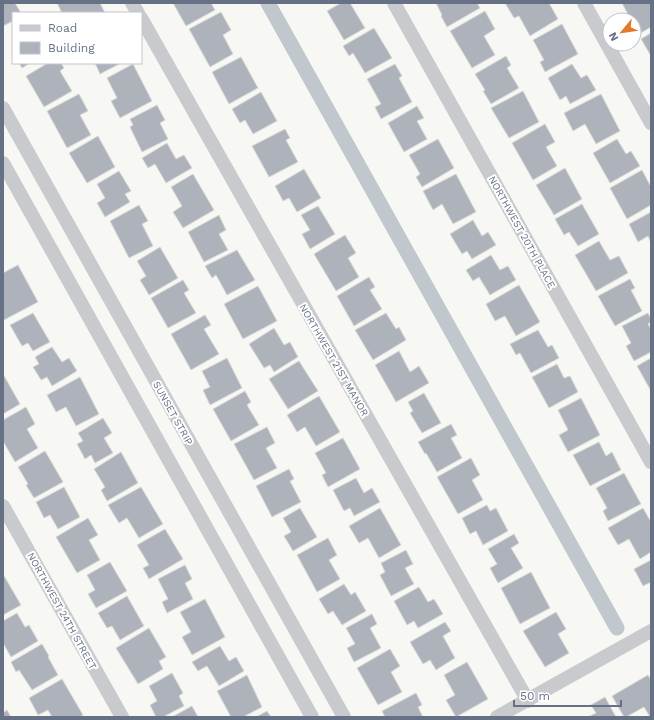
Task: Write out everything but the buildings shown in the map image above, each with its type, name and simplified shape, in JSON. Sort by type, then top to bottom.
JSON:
[{"type":"street","points":[[132,3],[137,12]]},
{"type":"street","name":"NORTHWEST 20TH PLACE","points":[[394,3],[651,462]]},
{"type":"street","points":[[584,3],[651,123]]},
{"type":"street","name":"NORTHWEST 21ST MANOR","points":[[142,20],[528,701]]},
{"type":"street","name":"SUNSET STRIP","points":[[3,108],[344,717]]},
{"type":"street","points":[[3,163],[312,717]]},
{"type":"street","name":"NORTHWEST 24TH STREET","points":[[3,506],[122,717]]},
{"type":"street","points":[[497,717],[651,632]]},
{"type":"waterway","points":[[268,3],[617,628]]}]
